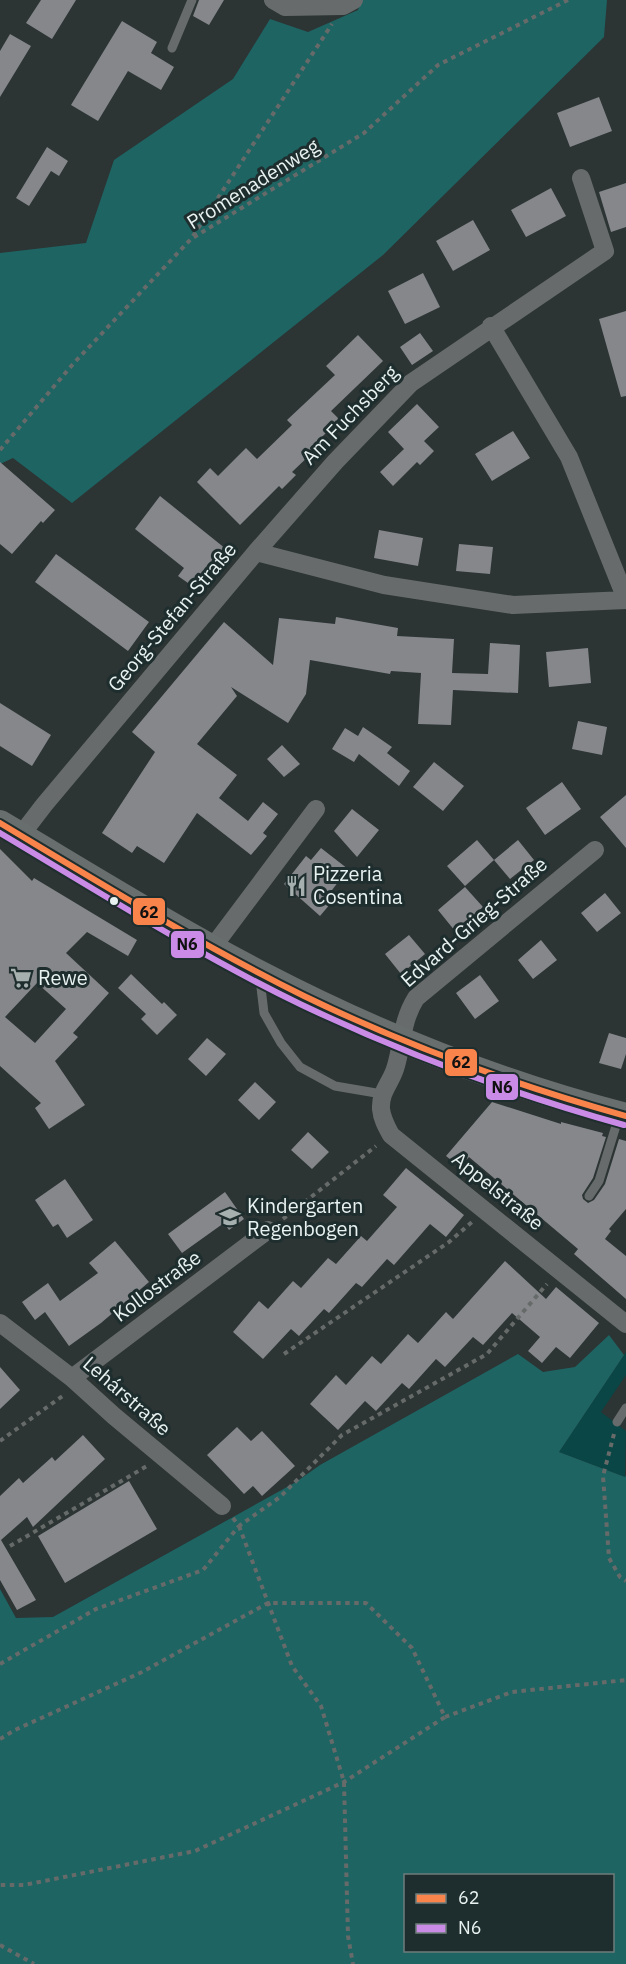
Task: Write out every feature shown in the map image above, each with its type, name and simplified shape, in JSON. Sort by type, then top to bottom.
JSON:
[{"type":"main road","points":[[10,829],[212,948],[400,1040],[524,1087],[623,1115]]},
{"type":"street","points":[[273,0],[285,7],[349,3]]},
{"type":"street","name":"Am Fuchsberg","points":[[256,552],[335,462],[411,383],[491,326],[605,251],[582,178]]},
{"type":"street","points":[[491,326],[569,457],[626,599]]},
{"type":"street","name":"Georg-Stefan-Straße","points":[[10,829],[44,805],[256,552],[384,585],[513,605],[626,599]]},
{"type":"street","points":[[212,948],[316,809]]},
{"type":"street","name":"Edvard-Grieg-Straße","points":[[400,1040],[409,1010],[416,998],[595,850]]},
{"type":"street","points":[[391,1135],[384,1122],[381,1108],[382,1094],[395,1070],[400,1040]]},
{"type":"street","name":"Appelstraße","points":[[391,1135],[626,1324]]},
{"type":"street","name":"Kollostraße","points":[[75,1381],[268,1230]]},
{"type":"street","name":"Lehárstraße","points":[[0,1323],[75,1381],[222,1506]]},
{"type":"lane","points":[[172,48],[192,0]]},
{"type":"lane","points":[[259,973],[264,1012],[281,1043],[300,1067],[335,1086],[382,1094]]},
{"type":"lane","points":[[589,1196],[599,1181],[623,1115]]},
{"type":"lane","points":[[617,1422],[626,1408]]},
{"type":"path","name":"Promenadenweg","points":[[0,450],[73,364],[191,239],[364,133],[438,65],[567,0]]},
{"type":"path","points":[[191,239],[349,3]]},
{"type":"path","points":[[268,1230],[391,1135]]},
{"type":"path","points":[[284,1354],[449,1242],[486,1210]]},
{"type":"path","points":[[0,1664],[96,1610],[203,1570],[239,1526],[280,1497],[342,1435],[487,1354],[560,1269]]},
{"type":"path","points":[[0,1441],[75,1381]]},
{"type":"path","points":[[617,1422],[603,1476],[609,1558],[620,1577],[626,1581]]},
{"type":"path","points":[[10,1546],[164,1457]]},
{"type":"path","points":[[222,1506],[239,1526],[292,1666],[321,1706],[344,1782],[348,1935],[353,1964]]},
{"type":"path","points":[[0,1738],[142,1672],[268,1603],[366,1603],[412,1648],[446,1717]]},
{"type":"path","points":[[0,1885],[24,1885],[195,1851],[344,1782],[446,1717],[512,1692],[626,1680]]},
{"type":"path","points":[[0,1945],[34,1964]]},
{"type":"shaded area","points":[[361,0],[607,0],[604,37],[383,255],[72,503],[13,458],[0,464],[0,253],[86,243],[114,160],[233,79],[270,19],[308,32],[358,10]]},
{"type":"shaded area","points":[[609,1335],[624,1355],[559,1452],[625,1477],[626,1475],[626,1964],[0,1964],[0,1589],[16,1618],[53,1617],[296,1482],[320,1465],[518,1354],[543,1372],[575,1367]]},
{"type":"shaded area","points":[[626,1352],[626,1375],[601,1412],[626,1431],[625,1477],[559,1452]]},
{"type":"building","points":[[41,0],[76,0],[52,39],[26,23]]},
{"type":"building","points":[[199,0],[224,0],[209,25],[193,16]]},
{"type":"building","points":[[122,21],[157,42],[151,53],[174,67],[161,90],[128,71],[98,121],[71,105]]},
{"type":"building","points":[[10,34],[31,46],[0,97],[0,51]]},
{"type":"building","points":[[599,97],[612,131],[570,147],[557,113]]},
{"type":"building","points":[[47,147],[68,161],[59,176],[51,171],[29,206],[16,198]]},
{"type":"building","points":[[626,183],[626,227],[611,232],[599,192]]},
{"type":"building","points":[[551,188],[566,216],[526,237],[511,210]]},
{"type":"building","points":[[473,220],[490,250],[453,271],[436,241]]},
{"type":"building","points":[[423,273],[440,307],[405,324],[388,291]]},
{"type":"building","points":[[626,311],[626,396],[621,397],[599,319]]},
{"type":"building","points":[[420,333],[433,351],[412,365],[400,347]]},
{"type":"building","points":[[358,335],[383,361],[331,411],[340,420],[310,448],[313,452],[292,472],[296,475],[282,489],[279,486],[240,525],[197,482],[210,468],[218,476],[246,448],[257,459],[292,425],[287,420],[335,375],[326,366]]},
{"type":"building","points":[[417,404],[439,427],[424,441],[434,451],[420,465],[417,462],[393,486],[380,472],[404,449],[388,432]]},
{"type":"building","points":[[513,431],[530,458],[492,481],[475,454]]},
{"type":"building","points":[[0,462],[55,510],[43,523],[41,521],[12,554],[0,544]]},
{"type":"building","points":[[160,496],[226,549],[198,590],[178,576],[184,568],[135,529]]},
{"type":"building","points":[[379,530],[423,538],[418,566],[374,558]]},
{"type":"building","points":[[459,544],[493,547],[490,574],[456,571]]},
{"type":"building","points":[[56,554],[149,622],[128,651],[35,582]]},
{"type":"building","points":[[336,617],[398,628],[397,636],[454,639],[452,673],[488,674],[490,643],[520,645],[518,693],[453,690],[451,725],[418,724],[421,673],[391,671],[390,674],[310,660],[306,694],[288,723],[231,687],[237,696],[197,744],[237,775],[219,798],[248,821],[263,802],[278,814],[263,833],[267,836],[251,855],[197,813],[164,863],[137,846],[132,853],[102,833],[155,752],[132,732],[224,622],[273,665],[279,618],[335,624]]},
{"type":"building","points":[[588,648],[591,683],[549,687],[546,652]]},
{"type":"building","points":[[0,703],[51,735],[32,766],[0,746]]},
{"type":"building","points":[[578,721],[607,727],[602,755],[572,749]]},
{"type":"building","points":[[363,727],[392,747],[387,753],[410,771],[399,786],[359,754],[354,762],[332,749],[345,728],[358,736]]},
{"type":"building","points":[[282,745],[300,764],[284,777],[267,759]]},
{"type":"building","points":[[434,762],[464,786],[443,811],[413,787]]},
{"type":"building","points":[[562,782],[581,809],[545,835],[526,808]]},
{"type":"building","points":[[626,795],[626,848],[600,817]]},
{"type":"building","points":[[352,809],[379,830],[357,857],[334,831]]},
{"type":"building","points":[[477,840],[494,860],[465,886],[447,866]]},
{"type":"building","points":[[518,840],[534,860],[510,879],[494,860]]},
{"type":"building","points":[[321,848],[348,869],[326,898],[331,903],[320,916],[284,884],[306,856],[311,860]]},
{"type":"building","points":[[0,849],[32,881],[34,878],[137,940],[128,956],[87,932],[66,953],[109,993],[73,1033],[78,1037],[55,1061],[85,1105],[49,1129],[35,1108],[41,1103],[0,1066]],"holes":[[[37,983],[66,1009],[35,1043],[5,1017]]]},
{"type":"building","points":[[465,887],[483,907],[455,931],[438,910]]},
{"type":"building","points":[[605,893],[621,913],[597,932],[581,913]]},
{"type":"building","points":[[409,935],[425,954],[401,974],[385,954]]},
{"type":"building","points":[[541,940],[557,960],[533,979],[518,960]]},
{"type":"building","points":[[131,974],[177,1015],[157,1035],[141,1019],[146,1014],[118,988]]},
{"type":"building","points":[[480,975],[499,1001],[475,1019],[456,993]]},
{"type":"building","points":[[609,1033],[626,1038],[626,1054],[621,1069],[599,1063]]},
{"type":"building","points":[[207,1038],[226,1054],[206,1076],[188,1059]]},
{"type":"building","points":[[255,1082],[276,1102],[259,1120],[238,1100]]},
{"type":"building","points":[[492,1102],[561,1124],[561,1122],[603,1133],[602,1136],[606,1137],[593,1178],[582,1195],[588,1203],[594,1200],[605,1184],[619,1139],[626,1141],[626,1209],[609,1229],[611,1231],[605,1239],[626,1256],[626,1299],[574,1254],[578,1249],[469,1157],[460,1167],[446,1156]]},
{"type":"building","points":[[308,1132],[329,1152],[312,1169],[291,1150]]},
{"type":"building","points":[[406,1168],[464,1215],[446,1237],[430,1224],[394,1265],[387,1259],[362,1287],[356,1283],[329,1313],[324,1309],[299,1336],[291,1329],[263,1359],[233,1332],[259,1301],[268,1309],[293,1281],[301,1288],[328,1258],[336,1264],[361,1236],[367,1241],[397,1207],[383,1195]]},
{"type":"building","points":[[65,1179],[93,1220],[67,1238],[58,1224],[53,1227],[35,1200]]},
{"type":"building","points":[[225,1192],[244,1219],[229,1230],[224,1223],[182,1253],[168,1234]]},
{"type":"building","points":[[115,1241],[149,1282],[101,1323],[69,1346],[45,1312],[35,1320],[22,1302],[48,1283],[60,1301],[98,1273],[89,1263]]},
{"type":"building","points":[[505,1261],[546,1299],[556,1287],[599,1323],[570,1358],[556,1347],[542,1363],[528,1351],[540,1337],[512,1313],[483,1345],[473,1337],[445,1367],[436,1359],[409,1389],[402,1383],[376,1411],[365,1401],[338,1430],[310,1404],[336,1375],[346,1385],[372,1356],[381,1364],[408,1334],[418,1343],[446,1312],[453,1319]]},
{"type":"building","points":[[0,1367],[20,1390],[0,1409]]},
{"type":"building","points":[[237,1427],[251,1441],[262,1431],[295,1466],[262,1496],[253,1486],[244,1494],[207,1455]]},
{"type":"building","points":[[83,1435],[105,1459],[33,1527],[27,1517],[1,1540],[36,1600],[17,1610],[0,1580],[0,1496],[19,1478],[23,1483],[52,1457],[55,1461]]},
{"type":"building","points":[[129,1481],[157,1529],[65,1583],[38,1536]]},
{"type":"transit line","name":"62","points":[[0,823],[188,934],[304,996],[422,1048],[502,1078],[626,1116]]},
{"type":"transit line","name":"N6","points":[[0,833],[186,943],[300,1004],[379,1040],[459,1072],[624,1125]]},
{"type":"place","name":"Pizzeria Cosentina","points":[[296,886]]},
{"type":"place","name":"Rewe","points":[[21,978]]},
{"type":"place","name":"Kindergarten Regenbogen","points":[[230,1217]]}]
